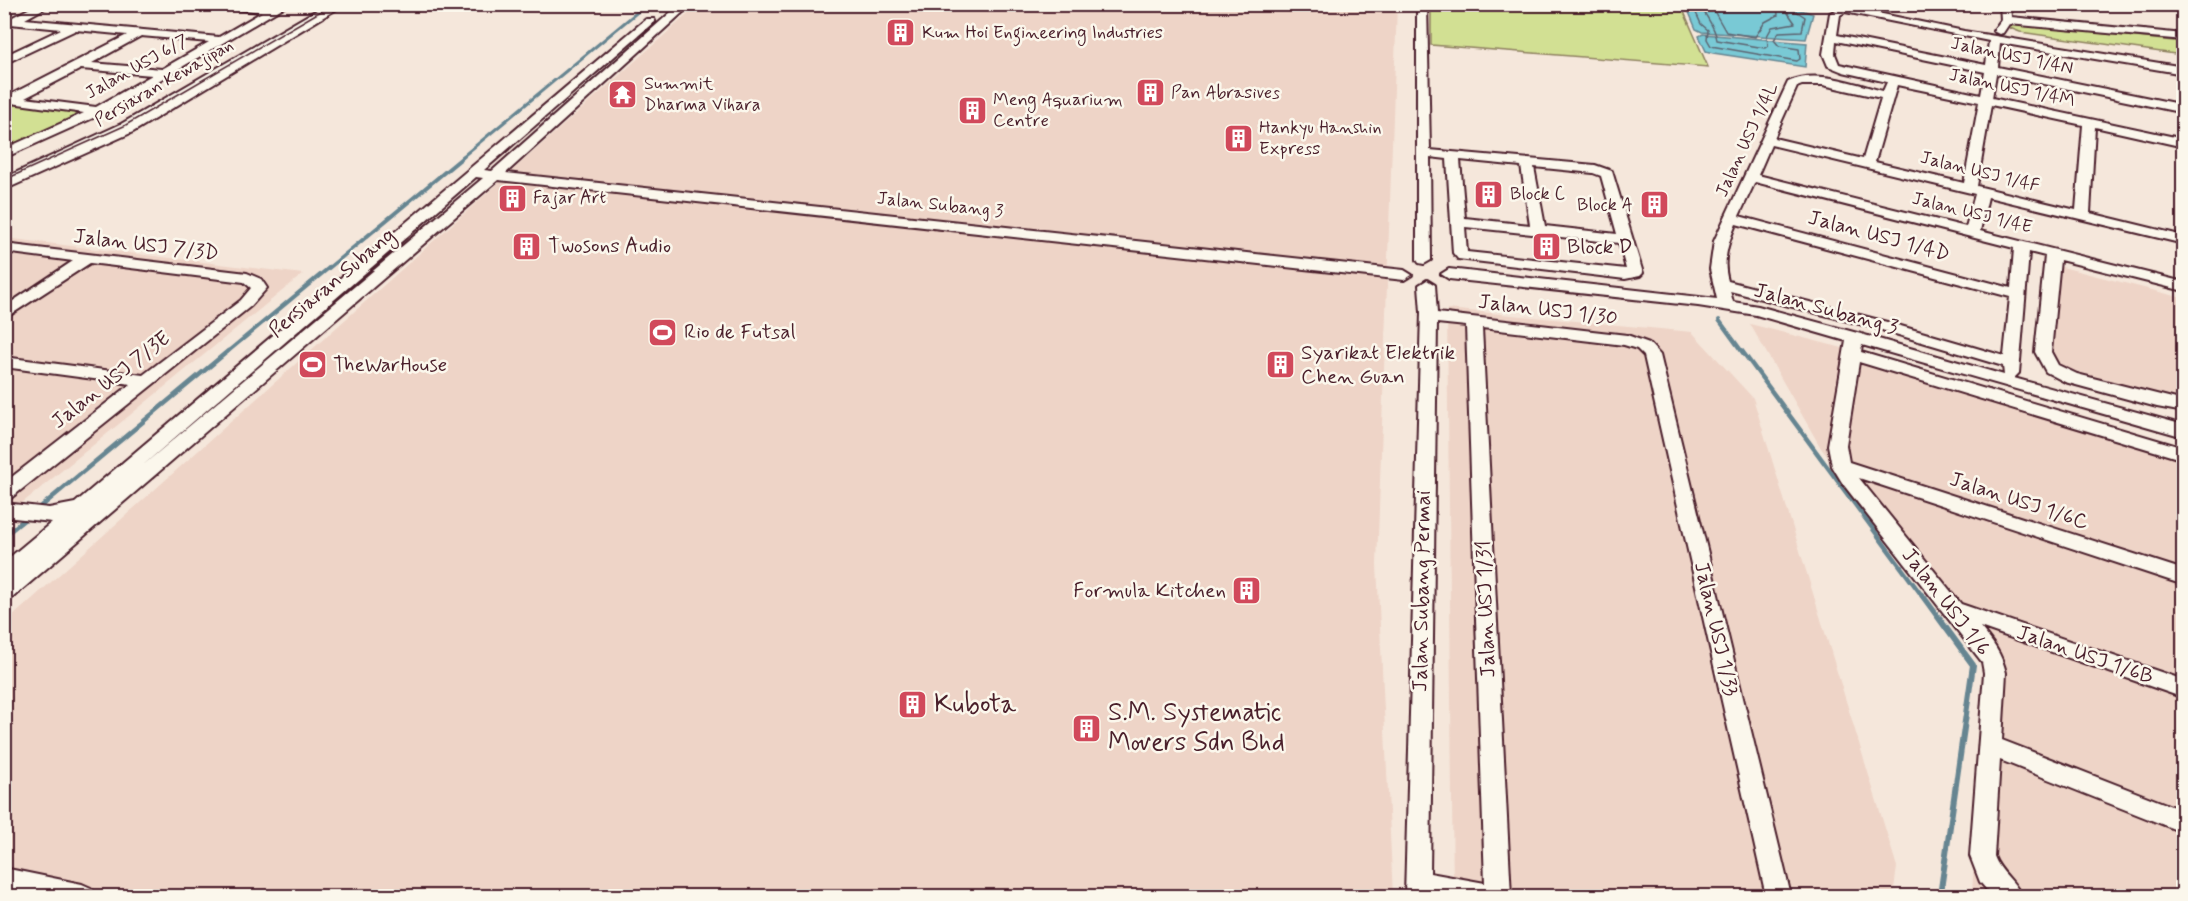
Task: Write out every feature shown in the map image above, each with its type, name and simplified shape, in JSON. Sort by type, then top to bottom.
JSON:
[{"type":"main road","name":"Persiaran Kewajipan","points":[[4,171],[96,127],[313,4]]},
{"type":"main road","name":"Persiaran Kewajipan","points":[[4,185],[127,128],[338,4]]},
{"type":"street","points":[[7,23],[47,4]]},
{"type":"street","points":[[215,4],[280,7]]},
{"type":"street","name":"Persiaran Subang","points":[[4,574],[670,4]]},
{"type":"street","name":"Persiaran Subang","points":[[4,594],[494,176],[687,4]]},
{"type":"street","points":[[1422,4],[1425,153],[1424,260]]},
{"type":"street","points":[[1865,4],[1996,36],[2184,61]]},
{"type":"street","points":[[1972,233],[1986,101],[1996,36],[2006,20],[2005,4]]},
{"type":"street","points":[[2161,4],[2184,7]]},
{"type":"street","name":"Jalan USJ 6/7","points":[[4,154],[98,111],[280,7]]},
{"type":"street","points":[[1832,37],[1835,13],[1844,9],[2164,66],[2184,72]]},
{"type":"street","points":[[2006,20],[2165,37],[2184,37]]},
{"type":"street","points":[[7,23],[221,40]]},
{"type":"street","points":[[4,61],[73,27]]},
{"type":"street","points":[[8,101],[139,33]]},
{"type":"street","name":"Jalan USJ 1/4M","points":[[1832,37],[1829,54],[1834,66],[1892,81],[2184,143]]},
{"type":"street","name":"Jalan USJ 1/4N","points":[[1832,37],[2184,110]]},
{"type":"street","points":[[79,65],[166,73]]},
{"type":"street","name":"Jalan USJ 1/4L","points":[[1726,305],[1720,284],[1717,256],[1730,218],[1795,82],[1819,81],[1887,96]]},
{"type":"street","points":[[1868,164],[1892,81]]},
{"type":"street","points":[[8,101],[98,111]]},
{"type":"street","points":[[2083,216],[2089,123]]},
{"type":"street","name":"Jalan USJ 1/4F","points":[[1768,140],[2184,240]]},
{"type":"street","points":[[1425,153],[1595,169],[1607,174],[1636,270],[1631,274],[1468,257],[1460,252],[1453,156]]},
{"type":"street","points":[[1527,163],[1538,231]]},
{"type":"street","name":"Jalan Subang 3","points":[[472,173],[1404,275],[1427,285]]},
{"type":"street","name":"Jalan USJ 1/4E","points":[[1751,177],[2022,246],[2053,258],[2184,287]]},
{"type":"street","name":"Jalan USJ 1/4D","points":[[1730,218],[2017,294]]},
{"type":"street","points":[[1458,222],[1626,240]]},
{"type":"street","points":[[2011,381],[2022,246]]},
{"type":"street","name":"Jalan USJ 7/3D","points":[[4,248],[247,278],[256,282],[259,288],[246,303]]},
{"type":"street","points":[[2184,296],[2053,258],[2043,352],[2052,368],[2071,378],[2157,402],[2184,407]]},
{"type":"street","points":[[4,314],[86,259]]},
{"type":"street","points":[[1404,275],[1405,266],[1424,260],[1441,265],[1449,274],[1443,283],[1427,285]]},
{"type":"street","name":"Jalan Subang 3","points":[[1449,274],[1726,305],[1758,311],[1853,346],[2011,381],[2184,431]]},
{"type":"street","points":[[1720,284],[1881,325],[2011,363]]},
{"type":"street","name":"Jalan Subang Permai","points":[[1417,889],[1427,285]]},
{"type":"street","name":"Jalan USJ 7/3E","points":[[6,504],[145,381],[246,303]]},
{"type":"street","name":"Jalan USJ 1/30","points":[[1428,317],[1627,340],[1643,346],[1652,355],[1653,361]]},
{"type":"street","name":"Jalan USJ 1/31","points":[[1474,322],[1498,897]]},
{"type":"street","points":[[1841,466],[1837,445],[1853,346],[2184,454]]},
{"type":"street","name":"Jalan USJ 1/33","points":[[1653,361],[1779,897]]},
{"type":"street","points":[[4,362],[145,381]]},
{"type":"street","points":[[2036,388],[2037,380],[2042,373],[2052,368]]},
{"type":"street","name":"Jalan USJ 1/6C","points":[[1841,466],[2184,578]]},
{"type":"street","name":"Jalan USJ 1/6","points":[[1841,466],[1993,662],[1995,673],[1983,856],[1986,871],[2009,897]]},
{"type":"street","points":[[6,504],[42,516],[61,515],[90,502]]},
{"type":"street","points":[[28,554],[47,532],[48,524],[42,516]]},
{"type":"street","name":"Jalan USJ 1/6B","points":[[1953,609],[2184,689]]},
{"type":"street","points":[[1990,746],[2184,822]]},
{"type":"street","points":[[4,880],[82,897]]},
{"type":"street","points":[[1417,889],[1492,897]]},
{"type":"shaded area","points":[[698,5],[1397,5],[1377,565],[1393,896],[5,896],[4,624]]},
{"type":"shaded area","points":[[5,238],[303,274],[5,517]]},
{"type":"shaded area","points":[[2058,266],[2183,298],[2183,403],[2064,372],[2049,354]]},
{"type":"shaded area","points":[[1447,309],[1692,332],[1753,398],[1897,867],[1893,896],[1453,896]]},
{"type":"shaded area","points":[[1750,324],[1881,358],[2183,449],[2183,896],[1972,896],[1983,663],[1821,448]]},
{"type":"green space","points":[[1431,5],[1681,5],[1708,67],[1431,45]]},
{"type":"green space","points":[[2012,24],[2183,42],[2183,52],[2175,54],[2020,32],[2010,28]]},
{"type":"green space","points":[[10,103],[63,111],[67,109],[92,112],[5,152],[5,105]]},
{"type":"water","points":[[1686,5],[1768,5],[1813,14],[1806,39],[1702,32],[1696,29]]},
{"type":"water","points":[[1703,34],[1807,43],[1805,67],[1706,51],[1699,36]]},
{"type":"waterway","points":[[462,157],[647,4]]},
{"type":"waterway","points":[[226,353],[464,156]]},
{"type":"waterway","points":[[1719,320],[1743,353]]},
{"type":"waterway","points":[[37,510],[228,351]]},
{"type":"waterway","points":[[1742,351],[1923,597]]},
{"type":"waterway","points":[[4,536],[30,515]]},
{"type":"waterway","points":[[1922,595],[1973,665],[1940,896]]},
{"type":"tram line","points":[[4,180],[124,126],[333,4]]},
{"type":"place","name":"Kum Hoi Engineering Industries","points":[[901,33]]},
{"type":"place","name":"Pan Abrasives","points":[[1150,93]]},
{"type":"place","name":"Summit Dharma Vihara","points":[[623,94]]},
{"type":"place","name":"Meng Aquarium Centre","points":[[972,110]]},
{"type":"place","name":"Hankyu Hanshin Express","points":[[1238,138]]},
{"type":"place","name":"Block C","points":[[1489,194]]},
{"type":"place","name":"Fajar Art","points":[[512,198]]},
{"type":"place","name":"Block A","points":[[1654,205]]},
{"type":"place","name":"Twosons Audio","points":[[527,246]]},
{"type":"place","name":"Block D","points":[[1546,247]]},
{"type":"place","name":"Rio de Futsal","points":[[663,332]]},
{"type":"place","name":"TheWarHouse","points":[[312,365]]},
{"type":"place","name":"Syarikat Elektrik Chen Guan","points":[[1280,365]]},
{"type":"place","name":"Formula Kitchen","points":[[1247,591]]},
{"type":"place","name":"Kubota","points":[[913,705]]},
{"type":"place","name":"S.M. Systematic Movers Sdn Bhd","points":[[1087,728]]}]
